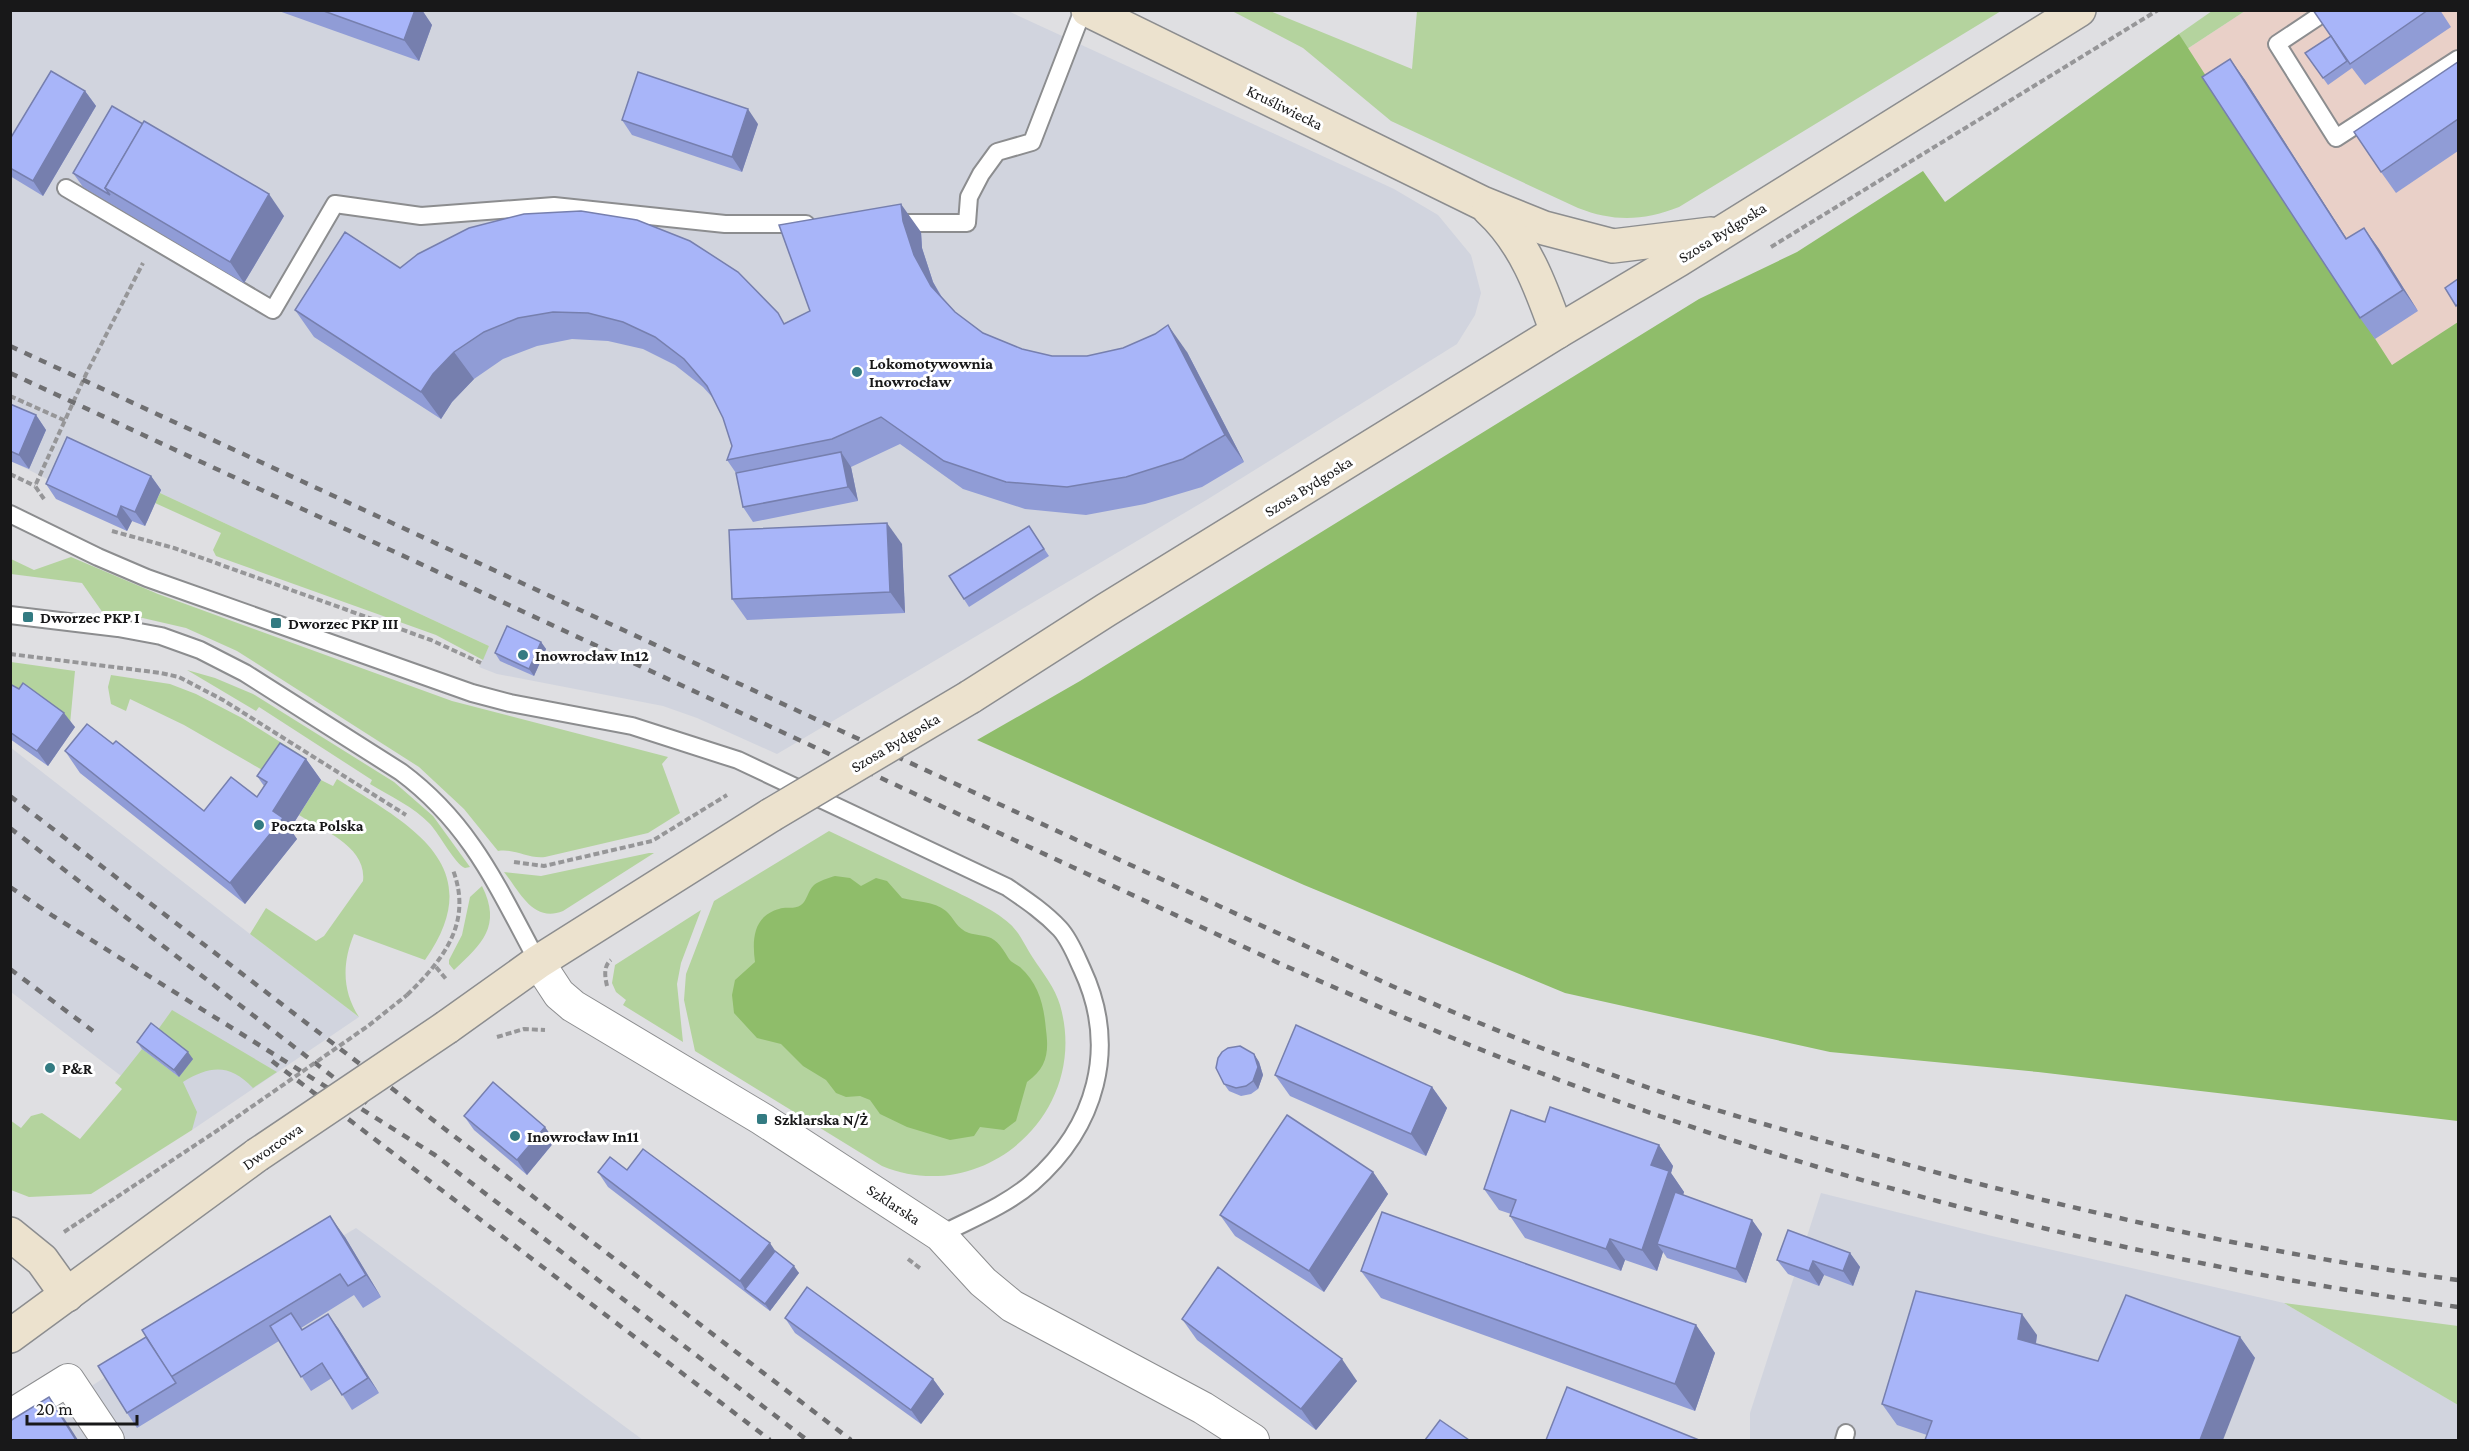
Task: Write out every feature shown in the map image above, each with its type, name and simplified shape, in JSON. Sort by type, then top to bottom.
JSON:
[{"type":"main road","name":"Kruśliwiecka","points":[[1085,10],[1121,18],[1482,203],[1544,228],[1613,246],[1719,233]]},
{"type":"main road","name":"Szosa Bydgoska","points":[[538,962],[771,815],[970,697],[1106,610],[2079,10]]},
{"type":"main road","name":"Kruśliwiecka","points":[[1482,203],[1499,218],[1522,248],[1557,332]]},
{"type":"main road","name":"Dworcowa","points":[[10,1336],[256,1155],[447,1027],[538,962]]},
{"type":"main road","points":[[10,1234],[42,1260],[67,1295]]},
{"type":"street","name":"Szklarska","points":[[538,962],[560,993],[573,1006],[762,1119],[940,1235],[983,1282],[1012,1306],[1203,1408],[1253,1440]]},
{"type":"street","points":[[10,1416],[68,1380],[108,1440]]},
{"type":"lane","points":[[875,223],[967,223],[969,197],[981,174],[997,152],[1032,142],[1085,10]]},
{"type":"lane","points":[[2328,10],[2277,44],[2336,138],[2458,59]]},
{"type":"lane","points":[[66,188],[273,310],[335,204],[421,216],[555,206],[725,224],[817,224]]},
{"type":"lane","points":[[10,513],[98,557],[147,578],[472,693],[510,703],[632,726],[738,760],[1007,887],[1039,908],[1062,931],[1093,992],[1100,1025],[1100,1059],[1092,1098],[1078,1130],[1056,1159],[1031,1184],[999,1206],[940,1235]]},
{"type":"lane","points":[[10,615],[129,630],[161,636],[200,650],[245,673],[401,772],[440,805],[468,837],[538,962]]},
{"type":"path","points":[[1770,248],[2158,10]]},
{"type":"path","points":[[36,486],[87,372],[154,240]]},
{"type":"path","points":[[10,396],[66,421]]},
{"type":"path","points":[[10,474],[36,486],[46,500]]},
{"type":"path","points":[[102,528],[174,548],[431,640],[481,663]]},
{"type":"path","points":[[10,654],[179,677],[223,700],[410,818]]},
{"type":"path","points":[[507,861],[544,866],[632,847],[652,841],[728,795]]},
{"type":"path","points":[[63,1233],[221,1128],[368,1026],[407,995],[436,967],[450,942],[459,908],[459,887],[450,863]]},
{"type":"path","points":[[436,967],[446,980]]},
{"type":"path","points":[[495,1038],[524,1029],[542,1029],[550,1032]]},
{"type":"path","points":[[903,1255],[926,1273]]},
{"type":"shaded area","points":[[11,11],[1008,11],[1394,189],[1438,215],[1471,255],[1481,293],[1475,315],[1457,344],[1208,499],[777,754],[697,718],[663,706],[497,674],[479,667],[489,646],[160,493],[145,526],[132,521],[127,531],[61,486],[11,461]]},
{"type":"shaded area","points":[[2245,11],[2458,11],[2458,322],[2392,366],[2187,49]]},
{"type":"shaded area","points":[[10,747],[359,1017],[192,1130],[11,992]]},
{"type":"shaded area","points":[[1821,1193],[1992,1236],[2284,1303],[2458,1405],[2458,1440],[1750,1440],[1750,1413]]},
{"type":"shaded area","points":[[356,1228],[643,1440],[11,1440],[107,1376]]},
{"type":"green space","points":[[1232,11],[1270,11],[1412,69],[1417,11],[2001,11],[1679,207],[1653,215],[1616,218],[1578,208],[1391,121],[1303,48]]},
{"type":"green space","points":[[2212,11],[2245,11],[2187,49],[2179,34]]},
{"type":"green space","points":[[2179,34],[2392,365],[2458,322],[2458,1121],[2038,1072],[1830,1052],[1565,993],[1304,885],[977,740],[1080,681],[1699,299],[1797,252],[1923,171],[1945,202]]},
{"type":"green space","points":[[160,493],[489,646],[483,660],[436,635],[216,556],[213,550],[221,533],[155,503]]},
{"type":"green space","points":[[71,557],[158,594],[452,701],[668,757],[662,764],[680,813],[648,833],[545,857],[498,851],[464,809],[419,767],[237,651],[186,628],[134,616],[103,613],[82,583],[11,574],[11,559],[34,570]]},
{"type":"green space","points":[[11,662],[75,671],[70,724],[11,691]]},
{"type":"green space","points":[[187,670],[215,678],[253,694],[394,782],[433,816],[470,867],[465,868],[457,861],[424,818],[402,802],[370,784],[372,780],[259,707],[256,711]]},
{"type":"green space","points":[[111,675],[170,684],[196,694],[242,718],[301,755],[299,766],[271,775],[184,725],[130,699],[126,711],[111,704],[108,687]]},
{"type":"green space","points":[[337,779],[414,831],[433,851],[445,873],[449,898],[443,927],[425,960],[354,934],[347,956],[346,977],[349,997],[359,1017],[250,934],[266,908],[316,941],[324,936],[363,881],[358,858],[351,849],[299,815],[321,780],[333,786]]},
{"type":"green space","points":[[829,831],[967,897],[1003,918],[1017,932],[1055,993],[1060,1005],[1065,1044],[1060,1081],[1044,1114],[1021,1141],[991,1162],[957,1174],[920,1176],[882,1166],[695,1051],[684,1000],[686,974],[714,901]]},
{"type":"green space","points":[[654,853],[563,911],[553,914],[543,913],[528,904],[504,872],[541,876]]},
{"type":"green space","points":[[835,876],[850,878],[861,886],[876,878],[887,881],[902,898],[941,908],[965,931],[994,940],[1002,947],[1010,960],[1020,967],[1032,981],[1044,1012],[1047,1052],[1039,1071],[1027,1082],[1016,1121],[1004,1130],[980,1127],[974,1136],[950,1140],[907,1127],[880,1114],[870,1100],[860,1096],[846,1097],[836,1093],[826,1080],[803,1066],[781,1044],[757,1038],[734,1013],[732,995],[735,980],[755,962],[754,937],[759,923],[770,912],[801,905],[814,885]]},
{"type":"green space","points":[[482,886],[490,912],[486,933],[473,952],[454,970],[449,960],[462,935],[470,897]]},
{"type":"green space","points":[[701,910],[681,963],[677,984],[683,1042],[623,1005],[626,1000],[616,992],[612,983],[615,965]]},
{"type":"green space","points":[[172,1010],[277,1072],[253,1088],[236,1075],[220,1070],[203,1072],[183,1082],[197,1112],[192,1130],[91,1194],[29,1197],[11,1190],[10,1120],[21,1128],[31,1116],[42,1113],[80,1139],[122,1089],[115,1083],[142,1049],[179,1077],[157,1031]]},
{"type":"green space","points":[[2284,1303],[2458,1326],[2458,1405]]},
{"type":"building","points":[[321,10],[415,10],[404,40]]},
{"type":"building","points":[[2313,10],[2428,10],[2350,64]]},
{"type":"building","points":[[2331,36],[2347,61],[2323,78],[2305,53]]},
{"type":"building","points":[[2230,59],[2346,239],[2364,228],[2403,290],[2360,318],[2202,77]]},
{"type":"building","points":[[2458,62],[2458,119],[2381,172],[2354,132]]},
{"type":"building","points":[[51,71],[85,91],[33,181],[10,168],[10,139]]},
{"type":"building","points":[[638,72],[748,109],[732,157],[622,120]]},
{"type":"building","points":[[112,106],[143,124],[105,188],[110,195],[73,173]]},
{"type":"building","points":[[144,121],[269,194],[230,262],[105,188]]},
{"type":"building","name":"Lokomotywownia Inowrocław","points":[[901,204],[903,221],[914,255],[931,286],[955,312],[983,333],[1022,349],[1052,356],[1087,356],[1123,348],[1155,334],[1168,325],[1225,435],[1183,459],[1126,477],[1067,487],[1006,482],[944,461],[881,417],[832,439],[727,460],[732,446],[723,418],[707,386],[684,359],[655,337],[623,322],[588,313],[553,312],[518,318],[484,332],[454,352],[433,374],[421,392],[295,310],[345,232],[400,268],[418,254],[469,228],[524,214],[581,211],[637,220],[690,241],[738,272],[778,313],[784,324],[810,311],[779,225]]},
{"type":"building","points":[[2458,279],[2458,304],[2456,306],[2445,288]]},
{"type":"building","points":[[10,404],[36,415],[19,455],[10,451]]},
{"type":"building","points":[[67,437],[151,476],[135,512],[121,506],[117,517],[46,484]]},
{"type":"building","points":[[841,452],[848,487],[743,507],[736,473]]},
{"type":"building","points":[[887,523],[890,592],[732,599],[729,530]]},
{"type":"building","points":[[1029,526],[1044,549],[964,599],[949,576]]},
{"type":"building","name":"Inowrocław In12","points":[[507,626],[541,642],[529,669],[495,653]]},
{"type":"building","points":[[23,683],[64,713],[37,751],[10,732],[10,684],[19,689]]},
{"type":"building","name":"Poczta Polska","points":[[87,724],[113,744],[116,741],[204,811],[231,777],[257,797],[267,782],[257,776],[280,743],[306,759],[273,811],[283,818],[230,883],[65,751]]},
{"type":"building","points":[[151,1023],[188,1052],[174,1070],[137,1042]]},
{"type":"building","points":[[1296,1025],[1432,1087],[1411,1134],[1275,1075]]},
{"type":"building","points":[[1240,1046],[1254,1054],[1258,1067],[1253,1081],[1246,1086],[1236,1088],[1224,1084],[1216,1068],[1222,1052],[1228,1048]]},
{"type":"building","name":"Inowrocław In11","points":[[493,1082],[545,1127],[517,1160],[464,1116]]},
{"type":"building","points":[[1550,1107],[1659,1145],[1651,1165],[1669,1171],[1642,1250],[1610,1239],[1606,1249],[1510,1216],[1516,1200],[1484,1189],[1511,1110],[1545,1122]]},
{"type":"building","points":[[1287,1115],[1373,1172],[1309,1271],[1220,1215]]},
{"type":"building","points":[[643,1149],[770,1243],[740,1281],[598,1172],[610,1157],[627,1170]]},
{"type":"building","points":[[1675,1192],[1752,1220],[1736,1269],[1657,1244]]},
{"type":"building","points":[[1382,1212],[1696,1325],[1675,1384],[1361,1271]]},
{"type":"building","points":[[330,1216],[366,1275],[348,1286],[340,1274],[171,1377],[142,1330]]},
{"type":"building","points":[[1788,1230],[1850,1253],[1843,1271],[1813,1261],[1809,1271],[1777,1260]]},
{"type":"building","points":[[775,1251],[794,1266],[765,1304],[745,1289]]},
{"type":"building","points":[[1218,1267],[1342,1359],[1301,1409],[1182,1319]]},
{"type":"building","points":[[807,1287],[933,1379],[911,1410],[785,1318]]},
{"type":"building","points":[[1916,1291],[2022,1314],[2018,1339],[2098,1361],[2126,1295],[2240,1337],[2200,1440],[1925,1440],[1932,1421],[1882,1404]]},
{"type":"building","points":[[291,1313],[302,1330],[328,1314],[368,1378],[342,1395],[322,1363],[301,1377],[270,1326]]},
{"type":"building","points":[[146,1337],[176,1383],[127,1413],[98,1366]]},
{"type":"building","points":[[1567,1387],[1699,1440],[1546,1440]]},
{"type":"building","points":[[49,1397],[76,1440],[10,1440],[10,1421]]},
{"type":"building","points":[[1440,1420],[1469,1440],[1425,1440]]},
{"type":"railway","points":[[10,346],[1392,986],[1559,1055],[1718,1110],[1891,1160],[2031,1197],[2173,1230],[2315,1258],[2458,1280]]},
{"type":"railway","points":[[10,373],[1283,965],[1527,1068],[1671,1120],[1781,1156],[1892,1189],[2004,1218],[2230,1269],[2458,1307]]},
{"type":"railway","points":[[10,796],[851,1440]]},
{"type":"railway","points":[[10,828],[367,1103]]},
{"type":"railway","points":[[10,887],[435,1155],[807,1440]]},
{"type":"railway","points":[[10,969],[93,1031]]},
{"type":"railway","points":[[272,1061],[770,1440]]},
{"type":"place","name":"Lokomotywownia Inowrocław","points":[[857,372]]},
{"type":"place","name":"Dworzec PKP I","points":[[28,617]]},
{"type":"place","name":"Dworzec PKP III","points":[[276,623]]},
{"type":"place","name":"Inowrocław In12","points":[[523,655]]},
{"type":"place","name":"Poczta Polska","points":[[259,825]]},
{"type":"place","name":"P&R","points":[[50,1068]]},
{"type":"place","name":"Szklarska N/Ż","points":[[762,1119]]},
{"type":"place","name":"Inowrocław In11","points":[[515,1136]]}]
